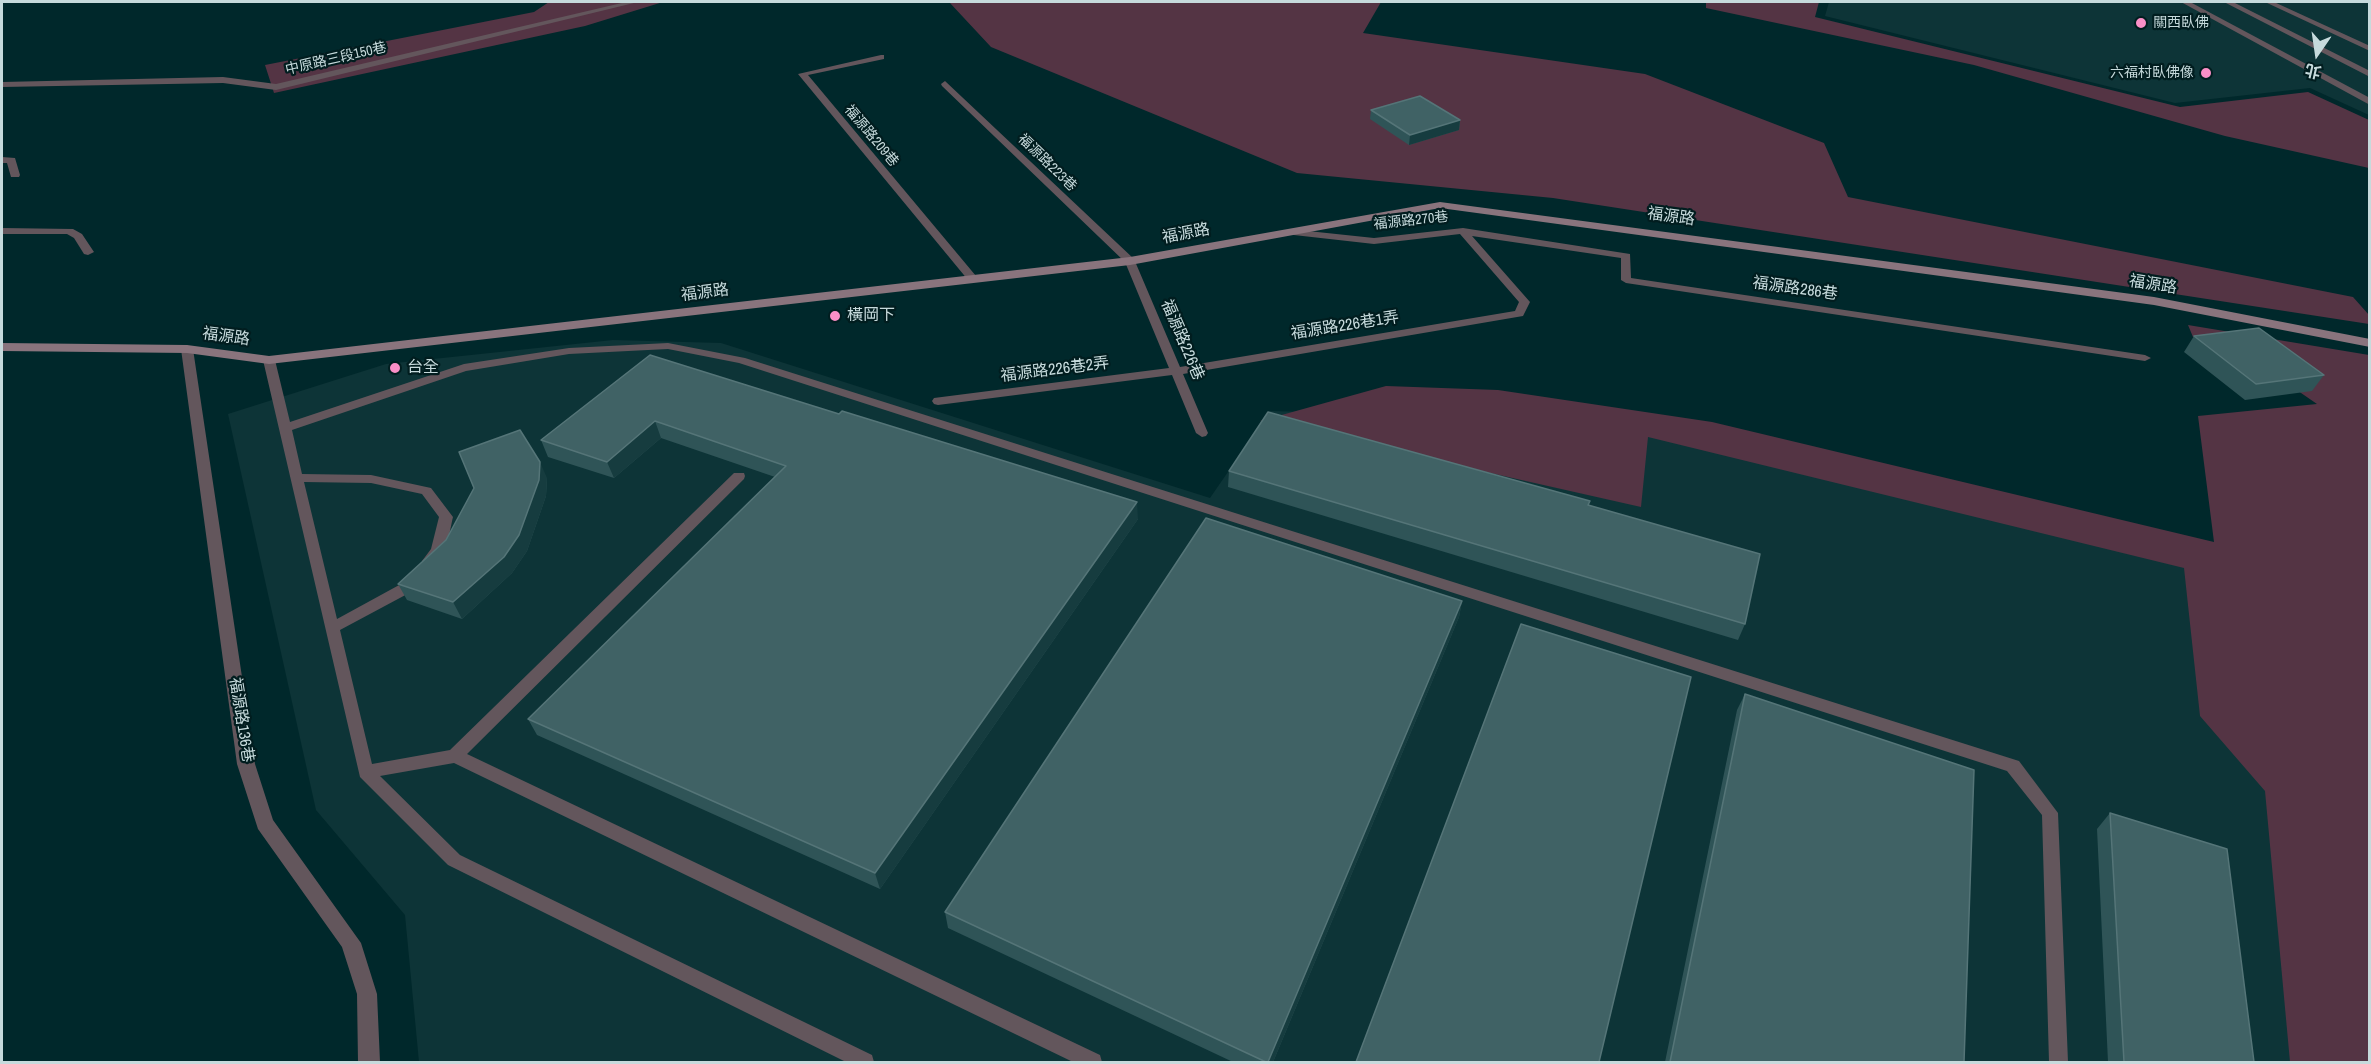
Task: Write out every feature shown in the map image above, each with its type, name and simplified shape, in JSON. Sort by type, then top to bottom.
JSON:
[{"type":"street","points":[[2,160],[10,160],[15,175]]},
{"type":"street","name":"福源路","points":[[2,347],[187,349],[269,360],[1130,261],[1440,205],[2154,301],[2370,343]]},
{"type":"street","points":[[2,231],[69,231],[78,236],[88,252]]},
{"type":"street","name":"福源路136巷","points":[[187,349],[246,764],[265,823],[351,943],[366,994],[369,1062]]},
{"type":"lane","name":"中原路三段150巷","points":[[2,85],[223,80],[276,87],[634,2]]},
{"type":"lane","points":[[2185,2],[2370,102]]},
{"type":"lane","points":[[2228,2],[2370,75]]},
{"type":"lane","points":[[2269,2],[2370,49]]},
{"type":"lane","name":"福源路209巷","points":[[881,57],[802,74],[972,278]]},
{"type":"lane","name":"福源路223巷","points":[[945,84],[1130,261]]},
{"type":"lane","name":"福源路270巷","points":[[1289,232],[1374,241],[1463,231],[1525,302],[1519,314]]},
{"type":"lane","name":"福源路286巷","points":[[1463,231],[1626,256],[1626,280],[2145,358]]},
{"type":"lane","name":"福源路226巷","points":[[1130,261],[1202,433]]},
{"type":"lane","name":"福源路226巷1弄","points":[[1177,371],[1519,314]]},
{"type":"lane","points":[[285,428],[464,368],[569,351],[668,346],[741,360],[2013,766],[2050,813],[2059,1062]]},
{"type":"lane","points":[[269,360],[366,772],[454,860],[865,1062]]},
{"type":"lane","name":"福源路226巷2弄","points":[[938,401],[1177,371]]},
{"type":"lane","points":[[366,772],[455,756],[739,476]]},
{"type":"lane","points":[[297,478],[371,478],[426,491],[446,516],[438,550],[406,588],[332,628]]},
{"type":"lane","points":[[455,756],[1093,1062]]},
{"type":"shaded area","points":[[549,2],[663,2],[585,26],[274,93],[265,65],[534,12]]},
{"type":"shaded area","points":[[945,2],[1381,2],[1363,33],[1645,74],[1824,143],[1848,197],[2353,297],[2369,315],[2369,324],[1553,198],[1297,173],[991,47],[950,3]]},
{"type":"shaded area","points":[[1706,2],[1819,2],[1815,17],[2180,107],[2308,92],[2369,120],[2369,168],[2225,136],[1974,65],[1706,8]]},
{"type":"shaded area","points":[[1829,2],[2369,2],[2369,115],[2310,88],[2175,103],[1825,16]]},
{"type":"shaded area","points":[[2188,325],[2369,355],[2369,1062],[2290,1062],[2265,791],[2200,716],[2184,568],[1648,437],[1641,507],[1260,421],[1386,386],[1498,390],[1712,422],[2214,542],[2198,416],[2317,404],[2230,344],[2193,337]]},
{"type":"shaded area","points":[[613,340],[721,343],[1210,498],[1270,411],[1637,421],[2369,590],[2369,1062],[419,1062],[405,915],[316,810],[228,414],[386,364]]},
{"type":"building","points":[[1420,96],[1460,120],[1410,135],[1371,110]]},
{"type":"building","points":[[2259,328],[2324,375],[2256,384],[2194,336]]},
{"type":"building","points":[[650,355],[839,414],[842,411],[1137,502],[875,873],[528,719],[786,466],[655,421],[607,462],[541,440]]},
{"type":"building","points":[[1268,412],[1590,501],[1588,505],[1760,554],[1745,624],[1229,471]]},
{"type":"building","points":[[520,430],[540,462],[539,480],[519,535],[504,557],[453,602],[398,584],[446,540],[474,488],[459,452]]},
{"type":"building","points":[[1206,518],[1462,601],[1268,1062],[945,912]]},
{"type":"building","points":[[1521,624],[1691,677],[1599,1062],[1356,1062]]},
{"type":"building","points":[[1745,694],[1974,770],[1964,1062],[1670,1062]]},
{"type":"building","points":[[2110,813],[2227,849],[2254,1062],[2124,1062]]},
{"type":"place","name":"關西臥佛","points":[[2141,23]]},
{"type":"place","name":"六福村臥佛像","points":[[2206,73]]},
{"type":"place","name":"橫岡下","points":[[835,316]]},
{"type":"place","name":"台全","points":[[395,368]]}]
